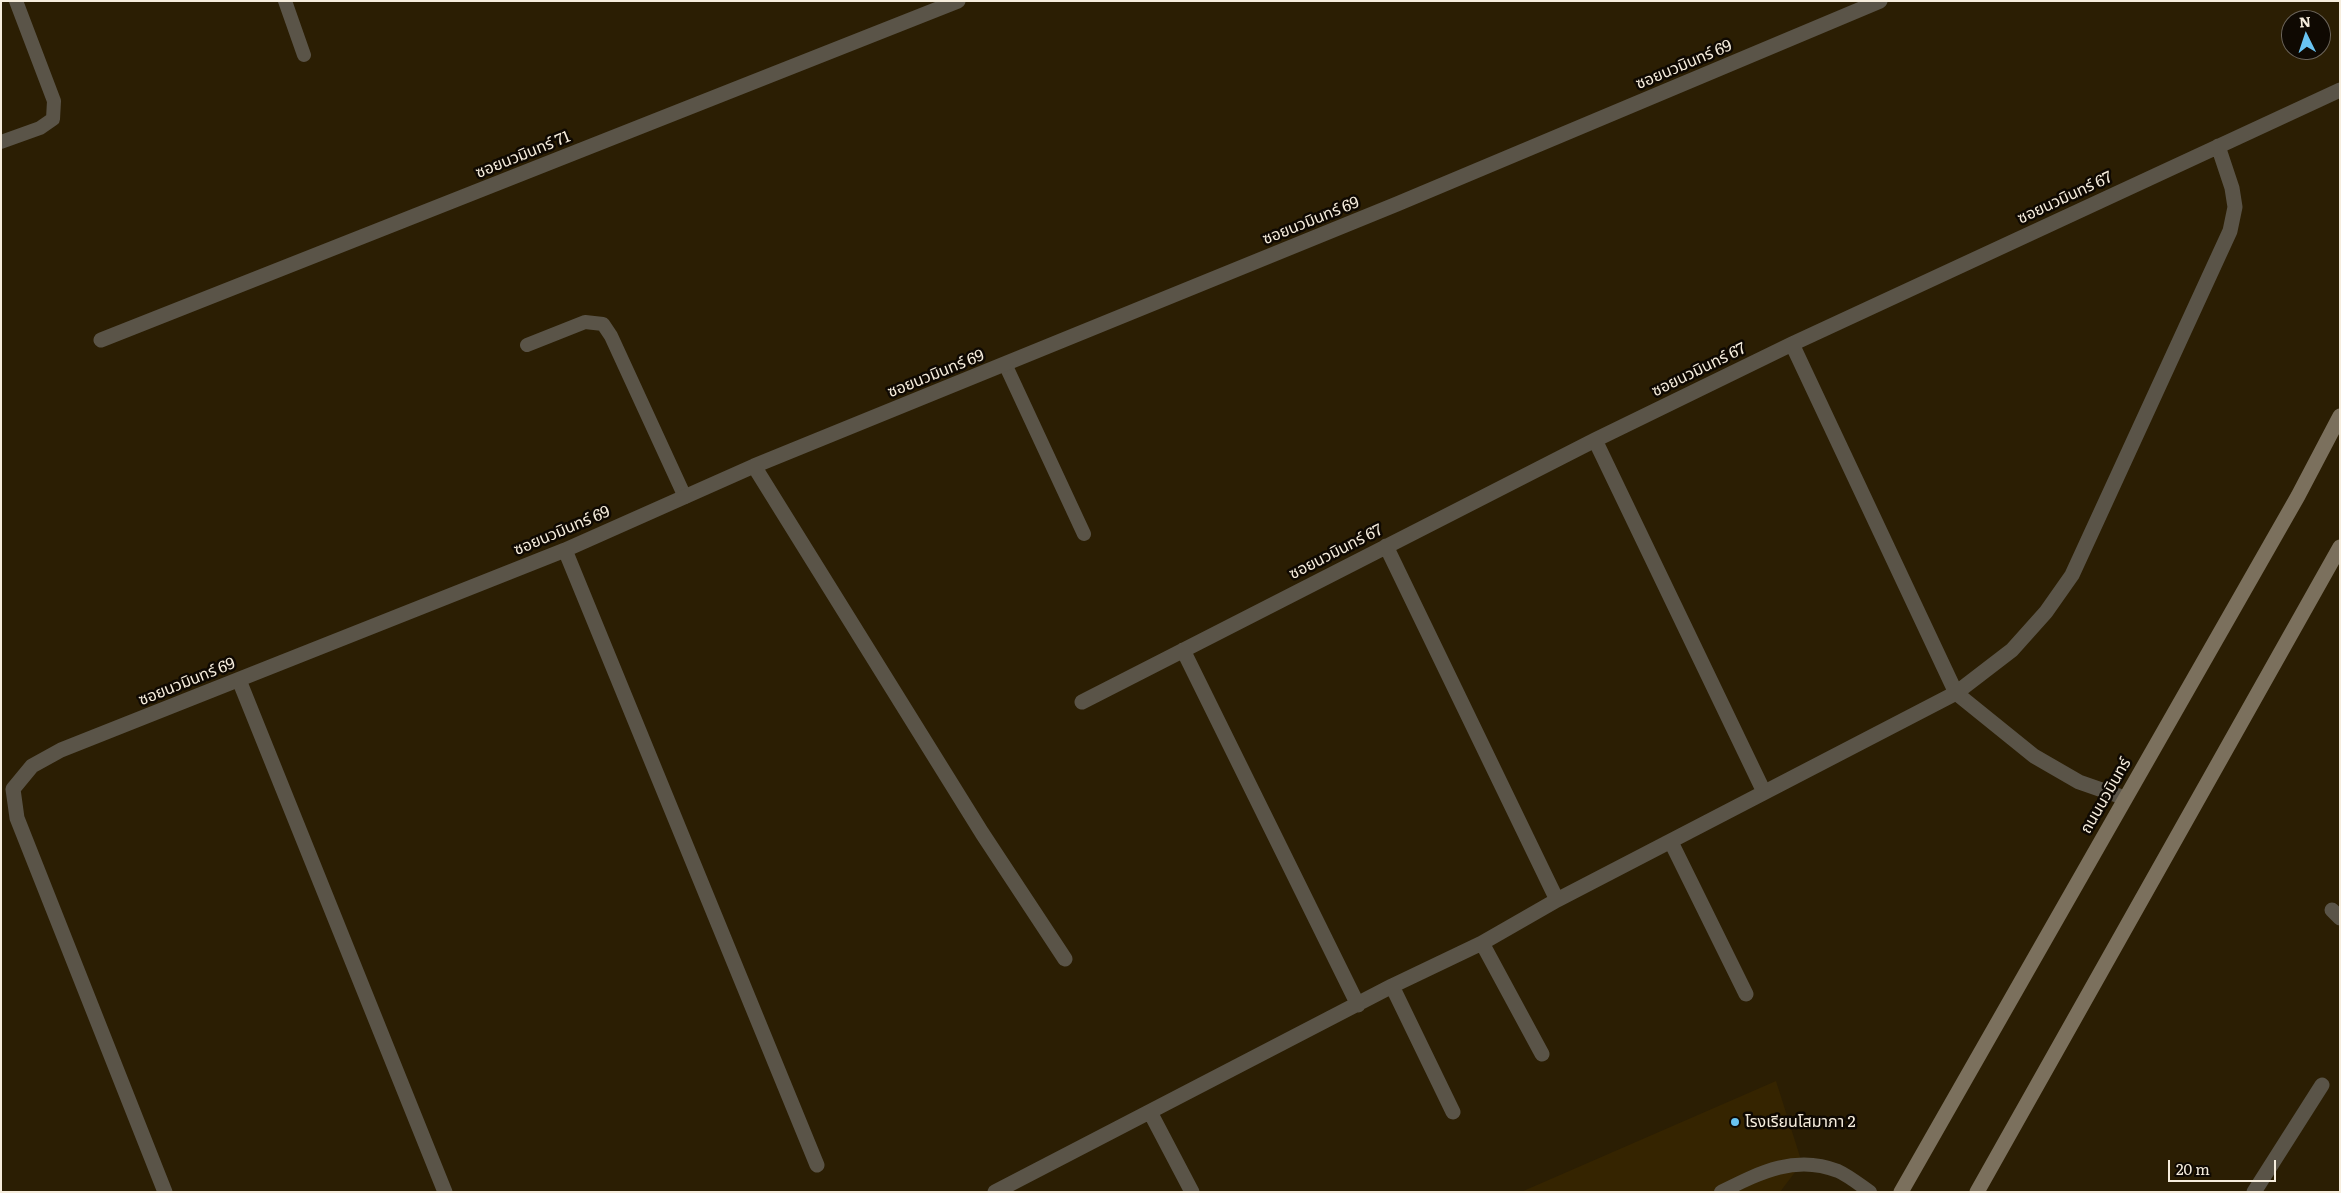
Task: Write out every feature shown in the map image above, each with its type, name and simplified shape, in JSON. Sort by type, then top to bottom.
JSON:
[{"type":"main road","name":"ถนนนวมินทร์","points":[[1900,1192],[2298,496],[2340,416]]},
{"type":"main road","points":[[1977,1192],[2340,547]]},
{"type":"street","name":"ซอยนวมินทร์ 71","points":[[101,340],[958,1]]},
{"type":"street","name":"ซอยนวมินทร์ 69","points":[[165,1192],[17,818],[13,789],[32,766],[61,750],[565,550],[754,466],[1397,204],[1880,1]]},
{"type":"street","name":"ซอยนวมินทร์ 67","points":[[1082,702],[1595,440],[1792,344],[2340,90]]},
{"type":"street","points":[[1000,1191],[1392,986],[1482,943],[1557,900],[1956,693],[2012,650],[2046,612],[2072,575],[2230,231],[2235,207],[2232,188],[2218,146]]},
{"type":"street","points":[[1792,344],[1956,693],[2034,756],[2079,782],[2125,798]]},
{"type":"street","points":[[1595,440],[1764,792]]},
{"type":"street","points":[[754,466],[977,826],[1065,959]]},
{"type":"street","points":[[1386,546],[1557,900]]},
{"type":"street","points":[[565,550],[817,1165]]},
{"type":"street","points":[[1183,650],[1358,1005]]},
{"type":"street","points":[[239,680],[445,1192]]},
{"type":"street","points":[[1671,842],[1746,994]]},
{"type":"street","points":[[1482,943],[1542,1054]]},
{"type":"street","points":[[1392,986],[1453,1112]]},
{"type":"street","points":[[2254,1192],[2322,1085]]},
{"type":"street","points":[[1150,1112],[1192,1192]]},
{"type":"lane","points":[[1,142],[40,128],[53,119],[54,101],[16,1]]},
{"type":"lane","points":[[284,1],[304,55]]},
{"type":"lane","points":[[527,345],[585,322],[603,324],[611,336],[685,498]]},
{"type":"lane","points":[[1005,364],[1084,534]]},
{"type":"lane","points":[[1721,1192],[1775,1168],[1802,1163],[1838,1172],[1870,1192]]},
{"type":"shaded area","name":"โรงเรียนโสมาภา 2","points":[[1776,1081],[1802,1163],[1780,1192],[1521,1192]]},
{"type":"place","name":"โรงเรียนโสมาภา 2","points":[[1735,1122]]}]
